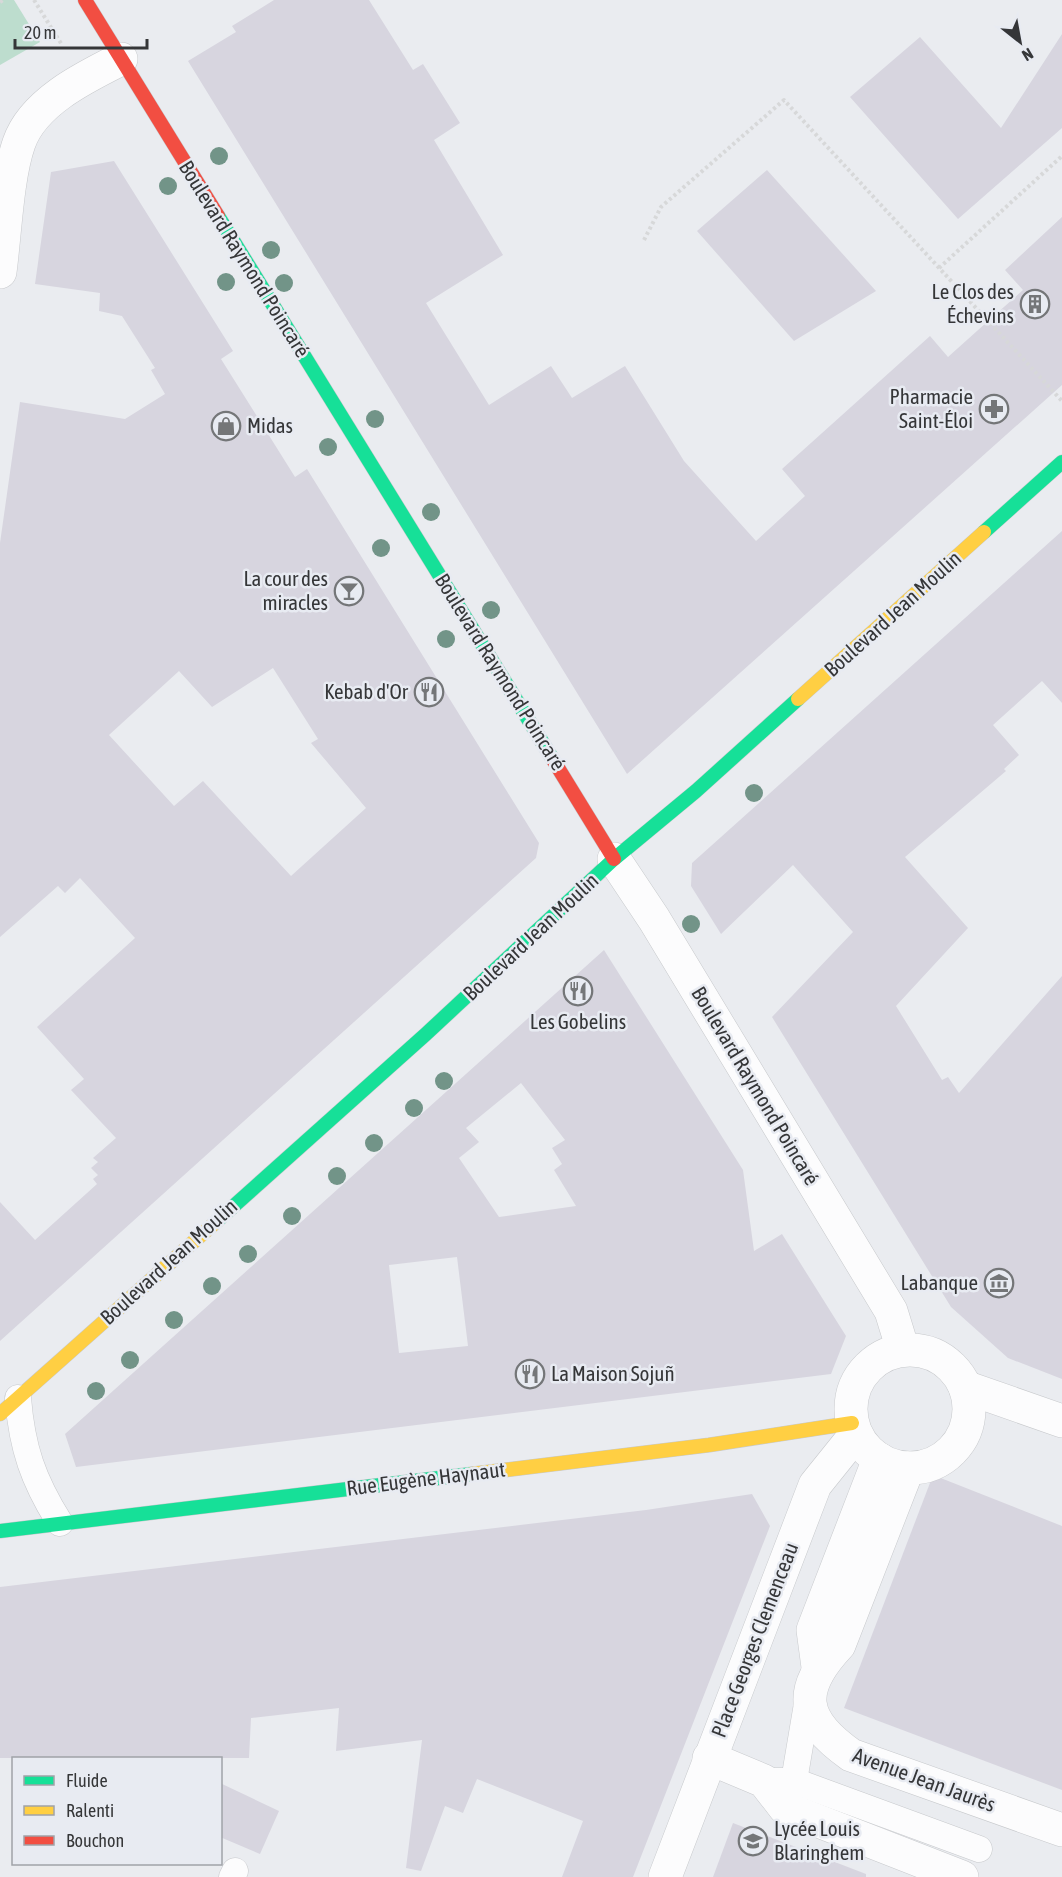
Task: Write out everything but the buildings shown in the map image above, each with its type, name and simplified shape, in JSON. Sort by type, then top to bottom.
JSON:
[{"type":"street","name":"Boulevard Raymond Poincaré","points":[[85,0],[614,858],[654,919],[891,1311],[903,1350]]},
{"type":"street","points":[[0,272],[19,142],[34,118],[83,78],[121,59]]},
{"type":"street","name":"Boulevard Jean Moulin","points":[[9,1406],[434,1027],[614,858],[696,791],[1062,462]]},
{"type":"street","points":[[903,1350],[922,1351],[941,1358],[956,1371],[965,1387],[970,1408],[966,1430],[955,1448],[939,1462],[893,1463],[864,1447],[854,1429],[851,1406],[854,1390],[861,1375],[887,1354],[903,1350]]},
{"type":"street","points":[[965,1387],[1062,1421]]},
{"type":"street","name":"Rue Eugène Haynaut","points":[[0,1531],[854,1429]]},
{"type":"street","name":"Place Georges Clemenceau","points":[[854,1429],[815,1485],[709,1758],[779,1781],[785,1808],[962,1877]]},
{"type":"street","points":[[808,1698],[818,1667],[839,1645],[893,1463]]},
{"type":"street","name":"Avenue Jean Jaurès","points":[[808,1698],[816,1722],[828,1739],[850,1755],[1062,1830]]},
{"type":"street","points":[[665,1877],[709,1758]]},
{"type":"lane","points":[[9,1406],[21,1435],[33,1476],[60,1523]]},
{"type":"lane","points":[[808,1698],[779,1781],[979,1849]]},
{"type":"path","points":[[34,0],[83,78]]},
{"type":"path","points":[[644,240],[661,207],[784,100],[1062,401]]},
{"type":"path","points":[[939,268],[1062,156]]},
{"type":"green space","points":[[0,0],[14,0],[40,42],[0,65]]},
{"type":"traffic: fast","points":[[218,216],[552,758]]},
{"type":"traffic: fast","points":[[984,532],[1062,462]]},
{"type":"traffic: fast","points":[[217,1221],[426,1034],[614,859],[696,791],[798,699]]},
{"type":"traffic: fast","points":[[0,1531],[472,1474]]},
{"type":"traffic: slow","points":[[798,699],[984,532]]},
{"type":"traffic: slow","points":[[0,1414],[217,1221]]},
{"type":"traffic: slow","points":[[472,1474],[709,1445],[852,1423]]},
{"type":"traffic: jam","points":[[85,0],[218,216]]},
{"type":"traffic: jam","points":[[552,758],[614,859]]},
{"type":"place","name":"Le Clos des Échevins","points":[[1035,304]]},
{"type":"place","name":"Pharmacie Saint-Éloi","points":[[994,409]]},
{"type":"place","name":"Midas","points":[[226,426]]},
{"type":"place","name":"La cour des miracles","points":[[349,591]]},
{"type":"place","name":"Kebab d'Or","points":[[429,692]]},
{"type":"place","name":"Les Gobelins","points":[[578,991]]},
{"type":"place","name":"Labanque","points":[[999,1283]]},
{"type":"place","name":"La Maison Sojuñ","points":[[530,1374]]},
{"type":"place","name":"Lycée Louis Blaringhem","points":[[753,1841]]}]
